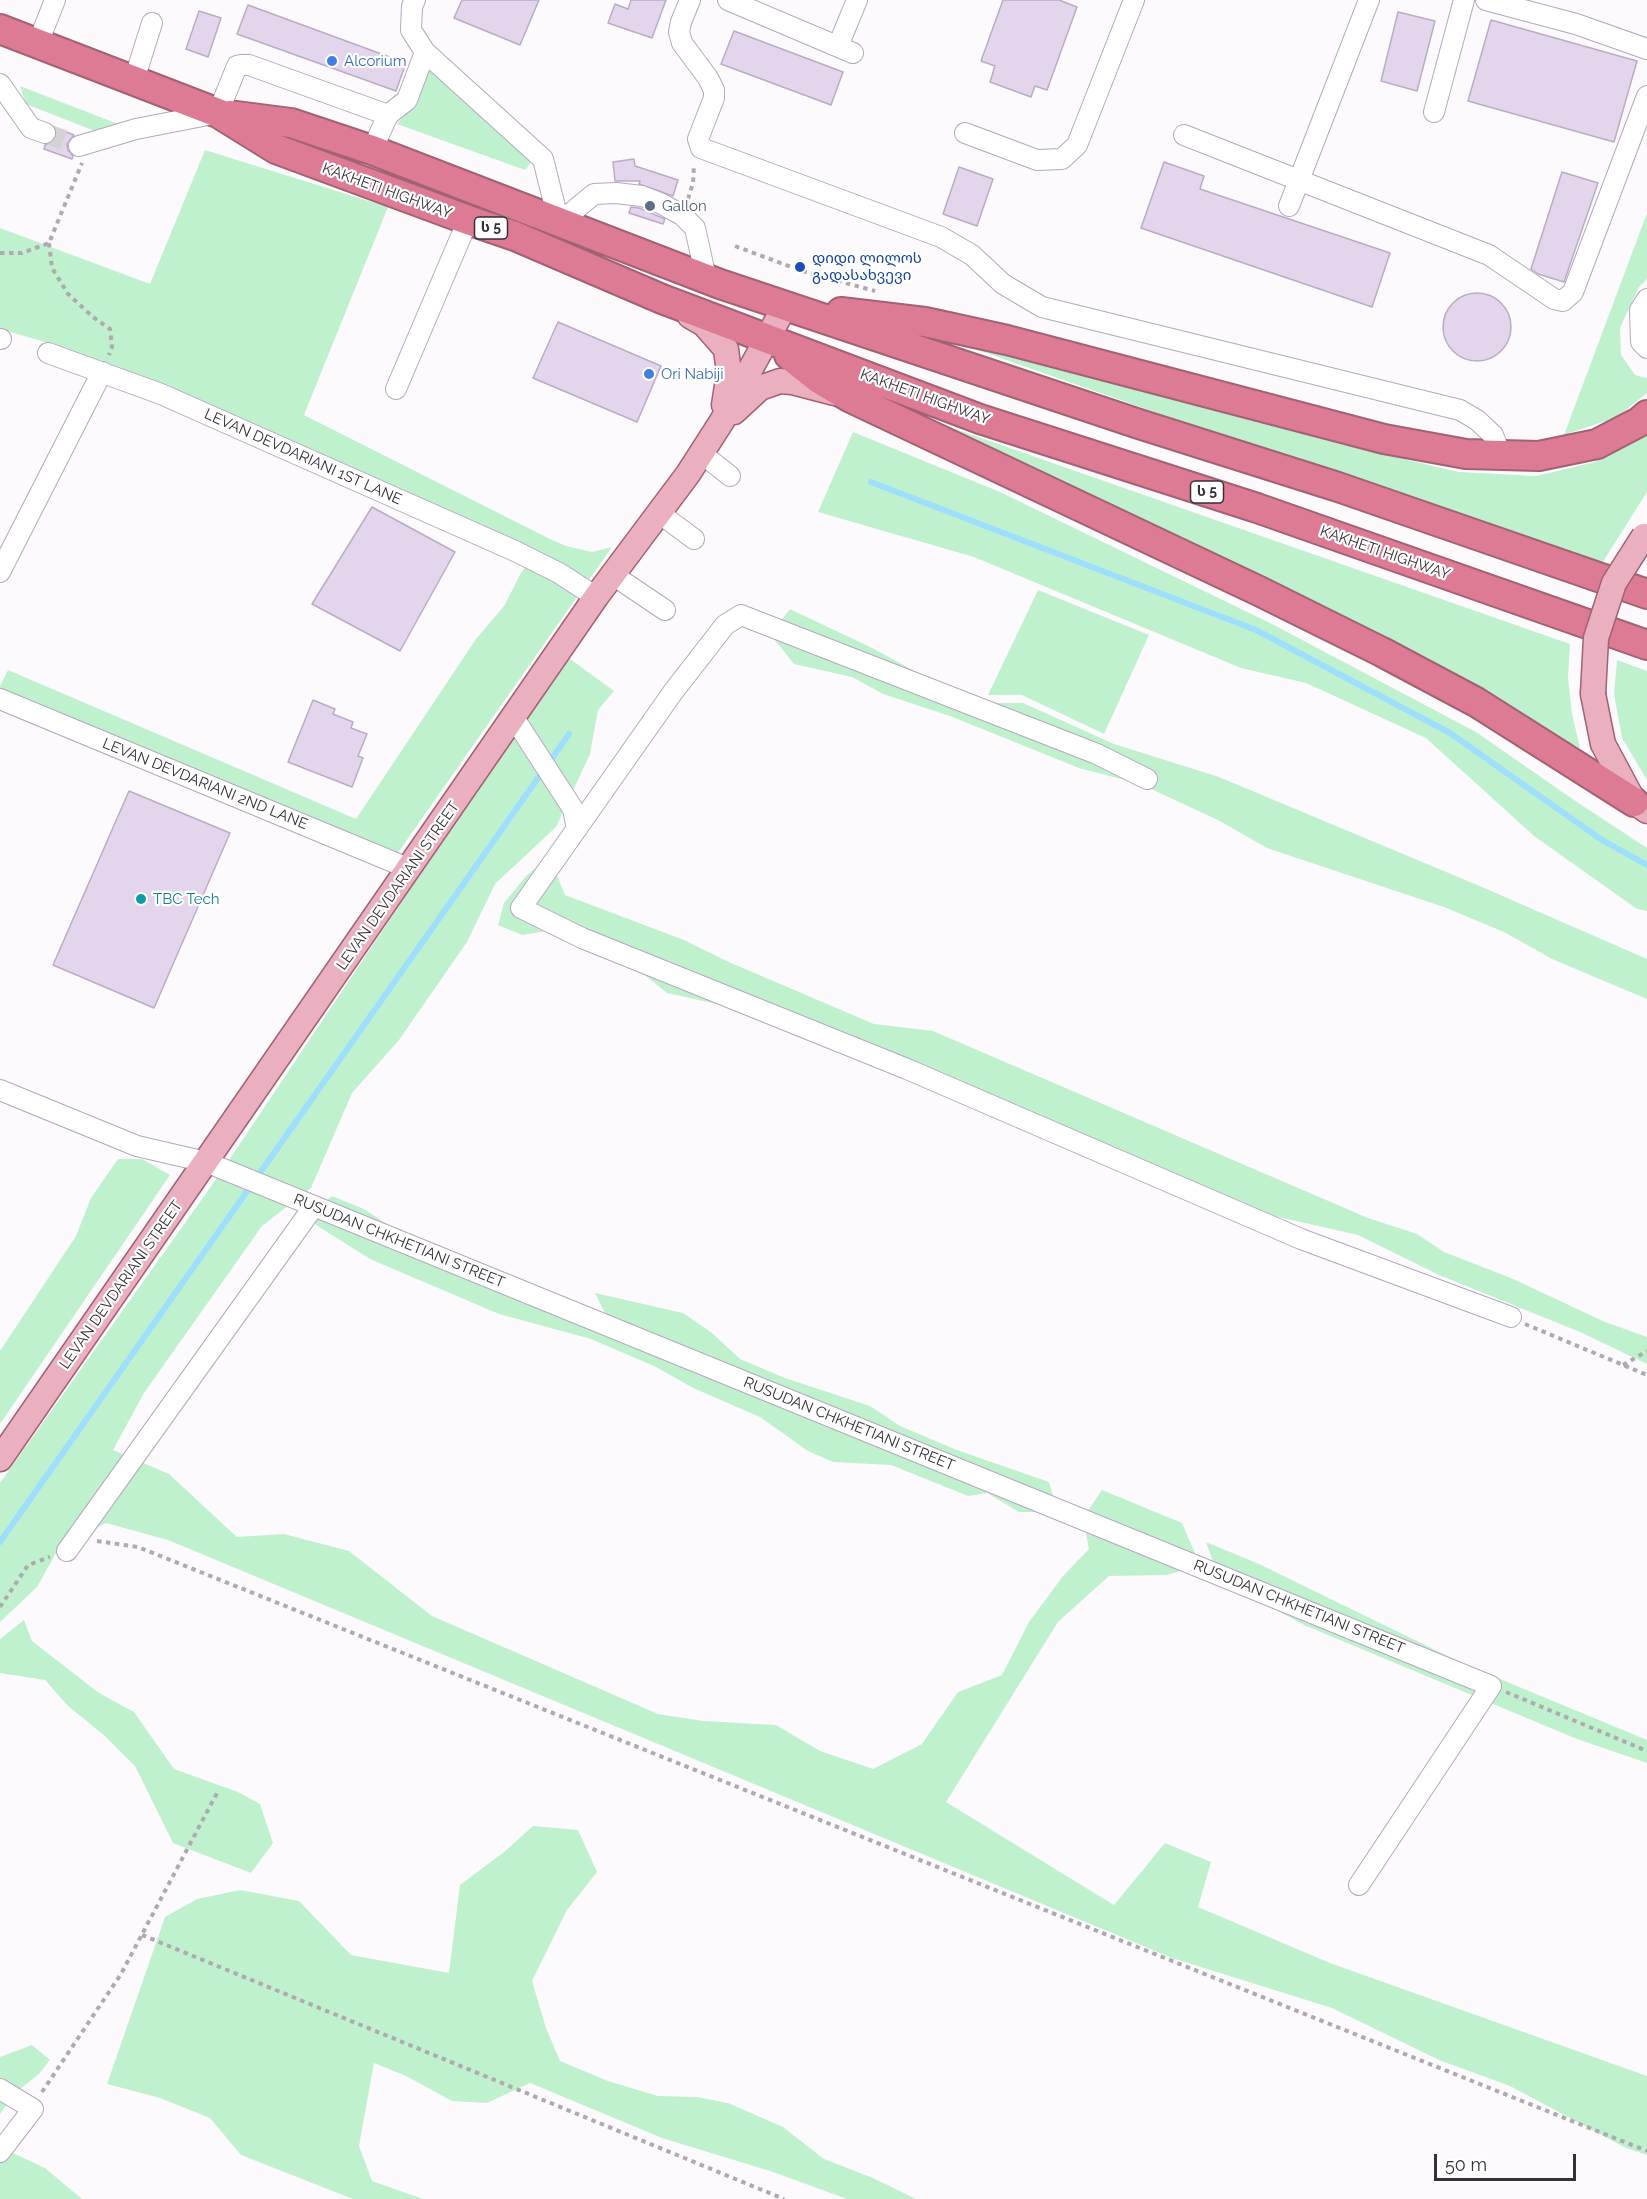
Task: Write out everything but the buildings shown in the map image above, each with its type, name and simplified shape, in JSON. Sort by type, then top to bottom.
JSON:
[{"type":"highway","name":"KAKHETI HIGHWAY","points":[[0,29],[218,113],[276,149],[515,236],[662,299],[981,419],[1257,508],[1647,645]]},
{"type":"highway","name":"KAKHETI HIGHWAY","points":[[218,113],[291,123],[372,150],[785,306],[1139,424],[1338,487],[1647,594]]},
{"type":"highway","points":[[785,306],[925,322],[1006,340],[1384,439],[1467,454],[1539,456],[1597,444],[1639,422],[1647,415]]},
{"type":"highway","points":[[767,338],[819,380],[849,397],[1382,651],[1476,702],[1641,807]]},
{"type":"main road","points":[[662,299],[704,324],[726,349],[729,373],[722,421]]},
{"type":"main road","name":"LEVAN DEVDARIANI STREET","points":[[0,1459],[596,597],[702,453],[785,306]]},
{"type":"main road","points":[[722,421],[760,388],[780,381],[849,397]]},
{"type":"main road","points":[[1641,807],[1603,744],[1593,694],[1596,638],[1614,583],[1645,533]]},
{"type":"street","points":[[690,0],[679,32],[682,43],[714,90],[714,98],[698,140],[701,148],[941,237],[972,255],[1003,284],[1042,307],[1460,410],[1477,420],[1493,435],[1501,455]]},
{"type":"street","points":[[728,0],[845,50],[857,0]]},
{"type":"street","points":[[965,133],[1037,160],[1062,159],[1077,146],[1134,0]]},
{"type":"street","points":[[1289,207],[1369,0]]},
{"type":"street","points":[[1434,112],[1464,0]]},
{"type":"street","points":[[1486,0],[1576,24],[1647,49]]},
{"type":"street","points":[[38,43],[50,2]]},
{"type":"street","points":[[408,2],[411,30],[424,52],[543,159],[559,222],[594,194],[616,193],[642,196],[682,215],[695,228],[706,278]]},
{"type":"street","points":[[134,80],[152,23]]},
{"type":"street","points":[[372,150],[388,115],[407,100],[424,52]]},
{"type":"street","points":[[85,144],[136,129],[218,113],[237,66],[241,65],[249,65],[388,115]]},
{"type":"street","points":[[0,84],[31,128],[45,133]]},
{"type":"street","points":[[1185,135],[1489,255],[1554,299],[1563,301],[1573,292],[1647,96]]},
{"type":"street","points":[[396,388],[468,220]]},
{"type":"street","points":[[1647,299],[1640,310],[1641,342],[1647,348]]},
{"type":"street","name":"LEVAN DEVDARIANI 1ST LANE","points":[[48,353],[172,398],[515,550],[559,573],[596,597]]},
{"type":"street","points":[[0,572],[102,372]]},
{"type":"street","points":[[702,453],[730,476]]},
{"type":"street","points":[[659,513],[694,539]]},
{"type":"street","points":[[613,574],[665,610]]},
{"type":"street","points":[[1147,779],[1097,754],[741,615],[725,625],[673,692],[521,908],[582,938],[907,1069],[1301,1239],[1511,1317]]},
{"type":"street","name":"LEVAN DEVDARIANI 2ND LANE","points":[[0,699],[410,869]]},
{"type":"street","points":[[514,718],[573,809],[577,829]]},
{"type":"street","name":"RUSUDAN CHKHETIANI STREET","points":[[0,1090],[137,1146],[207,1162],[1491,1686]]},
{"type":"street","points":[[67,1551],[314,1206]]},
{"type":"street","points":[[1359,1885],[1491,1686]]},
{"type":"street","points":[[0,2089],[33,2109],[0,2152]]},
{"type":"path","points":[[85,144],[49,243],[52,268],[68,294],[110,329],[112,347],[102,372]]},
{"type":"path","points":[[682,215],[693,183],[693,170],[701,148]]},
{"type":"path","points":[[0,252],[22,253],[49,243]]},
{"type":"path","points":[[1511,1317],[1647,1375]]},
{"type":"path","points":[[1623,1365],[1647,1351]]},
{"type":"path","points":[[0,1607],[28,1565],[95,1541],[138,1547],[1647,2151]]},
{"type":"path","points":[[1491,1686],[1647,1751]]},
{"type":"path","points":[[33,2109],[121,1974],[218,1793]]},
{"type":"path","points":[[141,1935],[784,2199]]},
{"type":"green space","points":[[428,65],[531,163],[525,170],[397,124],[413,106]]},
{"type":"green space","points":[[20,86],[118,124],[105,135],[26,104]]},
{"type":"green space","points":[[205,150],[388,207],[304,415],[566,546],[592,552],[612,547],[395,857],[0,695],[0,686],[8,670],[356,819],[476,639],[504,606],[522,571],[540,551],[164,386],[52,344],[0,329],[0,228],[150,284]]},
{"type":"green space","points":[[1647,213],[1647,279],[1639,287],[1620,328],[1621,355],[1635,375],[1647,378],[1647,393],[1617,417],[1564,435]]},
{"type":"green space","points":[[958,343],[1128,386],[1344,445],[1459,472],[1536,476],[1595,462],[1647,429],[1647,492],[1599,568]]},
{"type":"green space","points":[[924,418],[1570,644],[1568,678],[1572,714],[1580,748]]},
{"type":"green space","points":[[853,432],[1000,492],[1272,624],[1476,732],[1647,848],[1647,911],[1637,909],[1534,836],[1426,738],[1306,683],[1241,668],[974,557],[818,512]]},
{"type":"green space","points":[[1038,590],[1149,635],[1104,734],[1022,695],[988,695]]},
{"type":"green space","points":[[790,609],[872,648],[944,687],[982,703],[1023,703],[1114,744],[1219,777],[1647,959],[1647,999],[1552,959],[1504,932],[1444,907],[1267,848],[1218,820],[1140,784],[1079,768],[950,716],[883,694],[852,677],[794,664],[770,634]]},
{"type":"green space","points":[[566,656],[614,691],[598,710],[590,754],[556,827],[495,884],[467,942],[399,1040],[352,1093],[311,1188],[262,1226],[144,1393],[113,1450],[169,1474],[237,1537],[284,1534],[349,1551],[432,1616],[658,1714],[703,1721],[776,1725],[820,1751],[873,1769],[922,1744],[958,1692],[1002,1675],[1029,1622],[1063,1576],[1089,1549],[1083,1518],[1102,1490],[1182,1523],[1200,1565],[1167,1575],[1109,1576],[1058,1622],[946,1802],[1114,1905],[1165,1843],[1211,1862],[1198,1907],[1330,1963],[1647,2076],[1647,2155],[1626,2148],[1510,2086],[1439,2060],[1332,2008],[1172,1958],[168,1540],[106,1523],[60,1546],[37,1587],[0,1622],[0,1483],[219,1175]]},
{"type":"green space","points":[[1617,660],[1647,671],[1647,780],[1622,738],[1614,694]]},
{"type":"green space","points":[[549,856],[565,895],[684,940],[731,963],[874,1024],[933,1031],[1368,1218],[1417,1234],[1444,1252],[1511,1278],[1605,1322],[1647,1337],[1647,1364],[1580,1332],[1439,1275],[1358,1235],[1274,1216],[1221,1193],[1066,1136],[930,1068],[844,1032],[667,993],[632,965],[548,931],[522,935],[498,925],[504,903],[526,876]]},
{"type":"green space","points":[[118,1159],[142,1159],[170,1175],[0,1424],[0,1351],[76,1236],[91,1198]]},
{"type":"green space","points":[[332,1196],[364,1209],[412,1241],[607,1317],[595,1293],[683,1313],[712,1333],[740,1359],[785,1378],[870,1406],[900,1426],[957,1450],[1049,1482],[1058,1512],[1019,1512],[987,1493],[968,1496],[891,1465],[833,1462],[808,1451],[760,1417],[693,1388],[656,1367],[591,1339],[499,1314],[370,1259],[305,1218]]},
{"type":"green space","points":[[1206,1542],[1259,1564],[1464,1664],[1647,1740],[1647,1763],[1577,1739],[1304,1625],[1220,1582]]},
{"type":"green space","points":[[24,1620],[32,1641],[99,1693],[134,1712],[174,1769],[238,1792],[260,1804],[273,1843],[251,1873],[173,1843],[135,1766],[105,1736],[68,1706],[45,1680],[0,1673],[0,1639]]},
{"type":"green space","points":[[533,1826],[578,1830],[597,1872],[567,1910],[532,1981],[546,2028],[560,2061],[608,2081],[658,2096],[697,2097],[728,2103],[783,2127],[824,2159],[873,2178],[916,2199],[847,2199],[773,2172],[662,2138],[530,2083],[487,2103],[452,2101],[406,2076],[374,2063],[359,2146],[372,2181],[423,2199],[353,2199],[241,2155],[210,2118],[160,2098],[107,2084],[165,1917],[197,1899],[240,1890],[299,1901],[351,1955],[449,1973],[460,1885],[504,1852]]},
{"type":"green space","points":[[32,2045],[50,2060],[39,2074],[15,2093],[0,2114],[0,2057]]},
{"type":"green space","points":[[0,2147],[45,2168],[82,2199],[0,2199]]},
{"type":"waterway","points":[[871,482],[1256,630],[1450,733],[1602,840],[1647,865]]},
{"type":"waterway","points":[[0,1542],[569,734]]},
{"type":"tunnel","points":[[45,133],[79,146]]},
{"type":"place","name":"Alcorium","points":[[332,61]]},
{"type":"place","name":"Gallon","points":[[650,206]]},
{"type":"place","name":"დიდი ლილოს გადასახვევი","points":[[800,267]]},
{"type":"place","name":"Ori Nabiji","points":[[649,374]]},
{"type":"place","name":"TBC Tech","points":[[141,899]]}]
